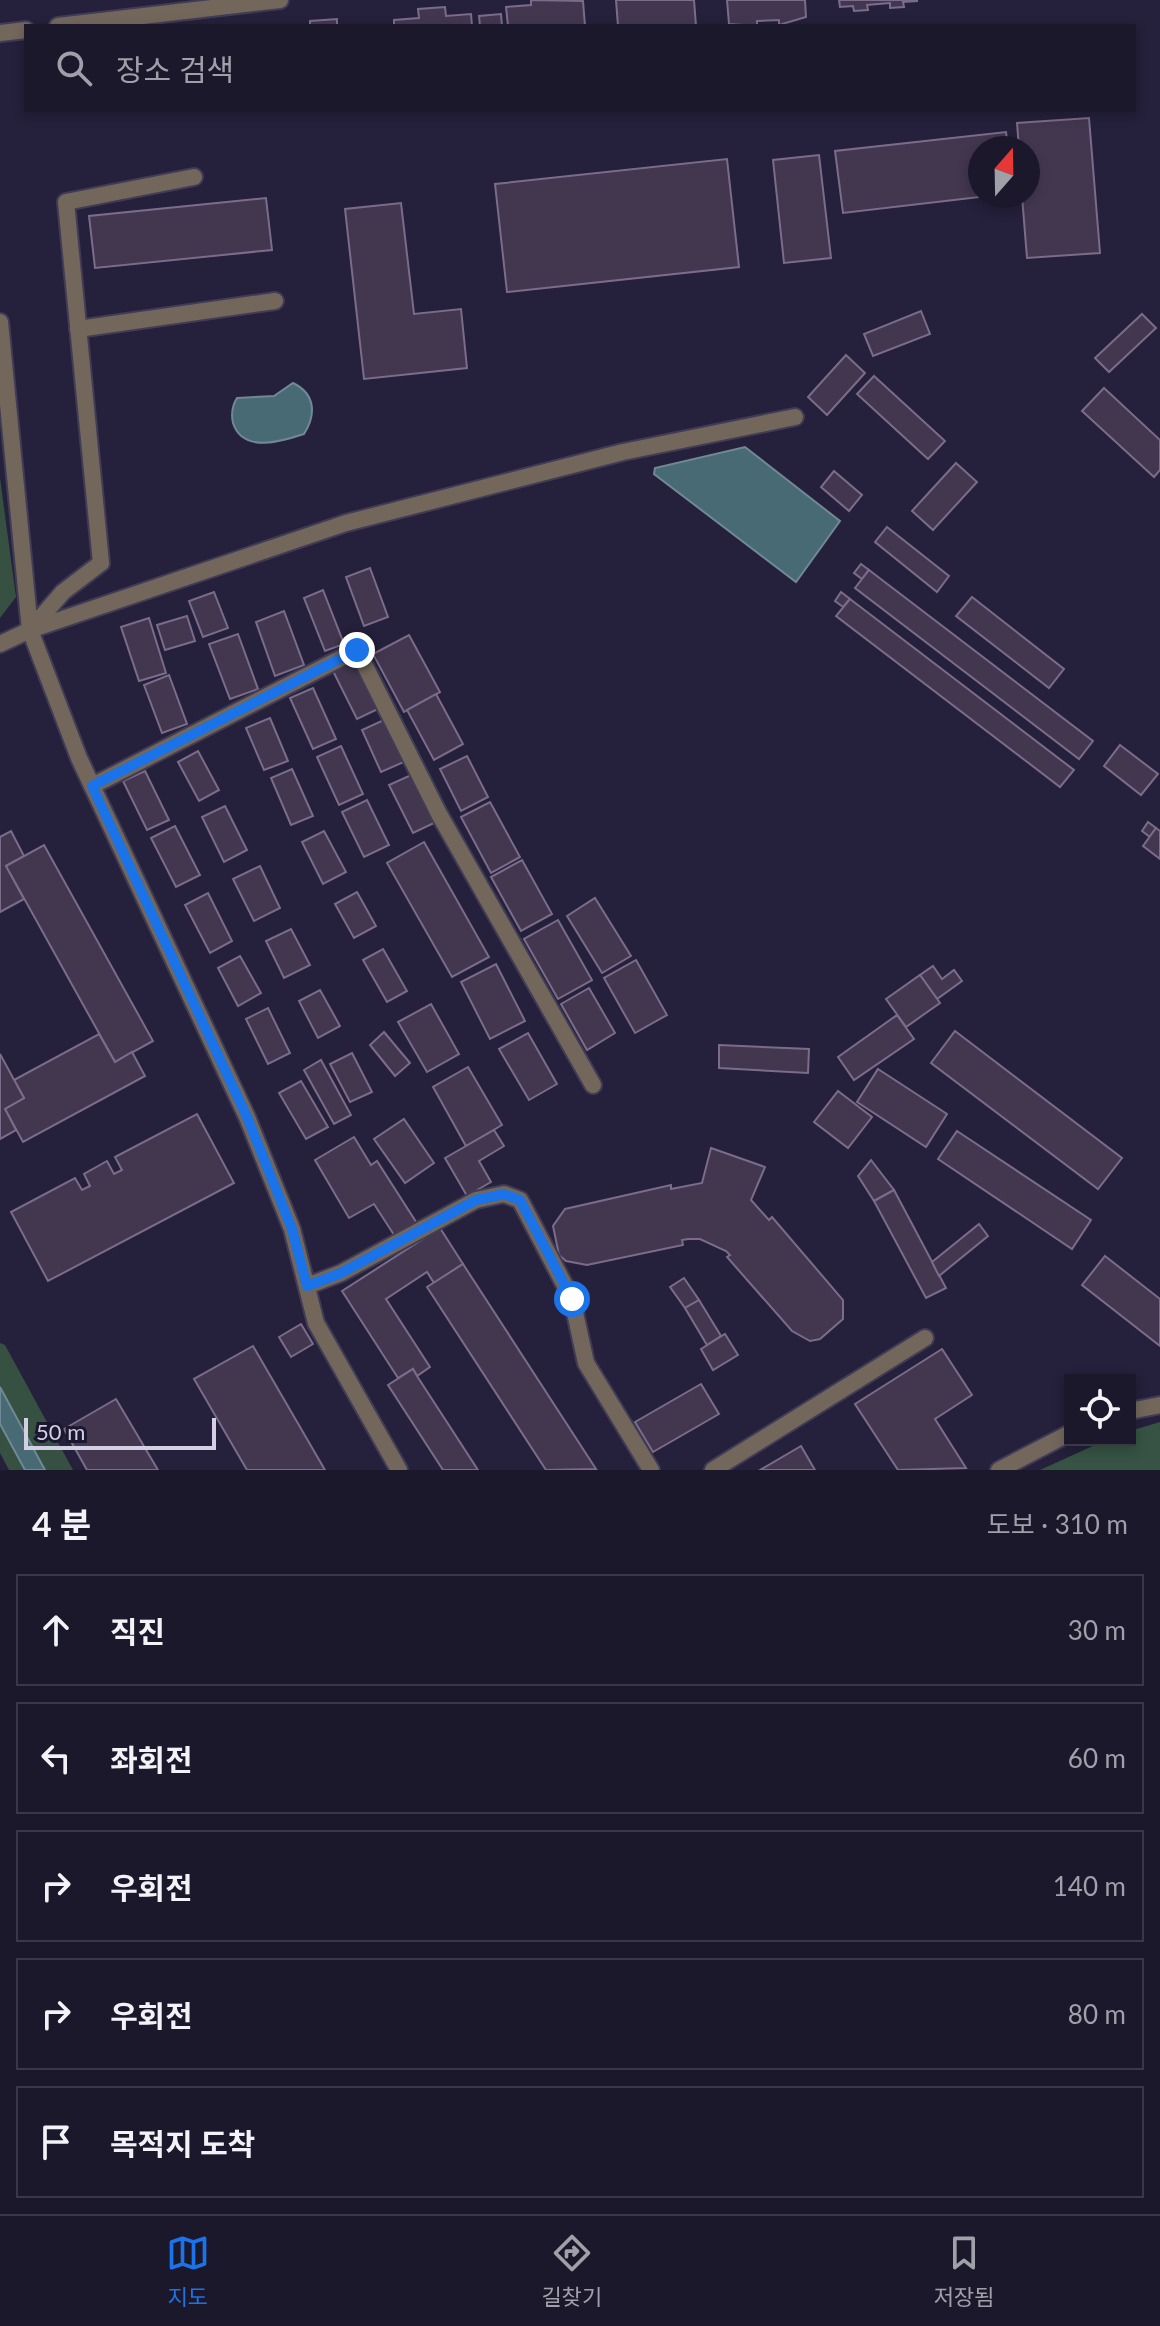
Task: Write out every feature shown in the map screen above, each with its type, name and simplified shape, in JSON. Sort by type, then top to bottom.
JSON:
[{"type":"street","points":[[68,24],[151,8],[280,0]]},
{"type":"street","points":[[0,33],[24,30]]},
{"type":"street","points":[[30,630],[63,592],[101,563],[66,202],[194,177]]},
{"type":"street","points":[[78,329],[275,301]]},
{"type":"street","points":[[0,322],[30,630],[92,786],[247,1117],[292,1229],[316,1323],[399,1470]]},
{"type":"street","points":[[0,644],[30,630],[346,523],[623,452],[795,417]]},
{"type":"street","points":[[92,786],[357,650],[439,814],[593,1085]]},
{"type":"street","points":[[307,1286],[341,1273],[476,1200],[504,1194],[520,1200],[572,1299],[586,1363],[651,1470]]},
{"type":"street","points":[[713,1470],[925,1338]]},
{"type":"street","points":[[1136,1410],[1160,1405]]},
{"type":"street","points":[[999,1470],[1064,1436]]},
{"type":"green space","points":[[0,478],[16,597],[0,618]]},
{"type":"green space","points":[[0,1343],[5,1345],[73,1470],[45,1470],[0,1387]]},
{"type":"green space","points":[[1160,1422],[1160,1470],[1040,1470],[1093,1446],[1136,1446],[1136,1429]]},
{"type":"green space","points":[[0,1424],[25,1470],[9,1470],[0,1453]]},
{"type":"water","points":[[293,383],[306,393],[312,406],[311,420],[304,434],[264,443],[245,439],[238,433],[232,416],[237,398],[274,396]]},
{"type":"water","points":[[745,447],[840,521],[796,582],[654,474],[655,468]]},
{"type":"water","points":[[0,1387],[45,1470],[25,1470],[0,1424]]},
{"type":"building","points":[[531,0],[583,1],[585,24],[508,24],[506,7],[531,5]]},
{"type":"building","points":[[616,0],[694,0],[696,24],[618,24]]},
{"type":"building","points":[[727,0],[805,0],[806,17],[782,24],[779,24],[779,20],[729,24]]},
{"type":"building","points":[[839,0],[917,1],[903,2],[904,7],[890,8],[890,3],[867,5],[868,10],[854,11],[853,6],[840,7]]},
{"type":"building","points":[[445,7],[446,16],[471,14],[472,24],[394,24],[394,20],[419,18],[418,9]]},
{"type":"building","points":[[501,14],[502,24],[480,24],[479,16]]},
{"type":"building","points":[[337,19],[337,24],[310,24],[310,21]]},
{"type":"building","points":[[1089,118],[1100,253],[1027,258],[1023,208],[1040,208],[1040,136],[1018,136],[1017,123]]},
{"type":"building","points":[[1006,132],[1006,136],[970,136]]},
{"type":"building","points":[[968,136],[968,198],[843,213],[835,151]]},
{"type":"building","points":[[819,155],[831,258],[784,263],[773,160]]},
{"type":"building","points":[[727,159],[739,267],[507,292],[495,184]]},
{"type":"building","points":[[266,198],[272,250],[95,268],[89,216]]},
{"type":"building","points":[[401,203],[414,314],[461,309],[467,368],[364,379],[345,209]]},
{"type":"building","points":[[921,311],[930,334],[873,356],[864,334]]},
{"type":"building","points":[[1142,314],[1156,328],[1109,372],[1095,358]]},
{"type":"building","points":[[846,355],[865,373],[827,415],[808,397]]},
{"type":"building","points":[[874,376],[945,441],[928,459],[857,394]]},
{"type":"building","points":[[1104,388],[1160,440],[1160,470],[1154,477],[1082,411]]},
{"type":"building","points":[[956,463],[977,482],[933,530],[912,511]]},
{"type":"building","points":[[834,471],[862,495],[849,511],[821,487]]},
{"type":"building","points":[[887,527],[949,576],[937,592],[875,542]]},
{"type":"building","points":[[861,564],[869,570],[862,579],[854,573]]},
{"type":"building","points":[[370,568],[388,617],[364,626],[346,577]]},
{"type":"building","points":[[869,570],[1093,741],[1079,759],[855,588]]},
{"type":"building","points":[[323,590],[344,644],[325,651],[304,598]]},
{"type":"building","points":[[214,592],[228,628],[203,637],[189,601]]},
{"type":"building","points":[[841,592],[850,599],[843,607],[835,601]]},
{"type":"building","points":[[972,597],[1064,669],[1049,688],[956,616]]},
{"type":"building","points":[[850,599],[1074,770],[1060,787],[836,616]]},
{"type":"building","points":[[284,611],[304,665],[275,676],[256,622]]},
{"type":"building","points":[[187,616],[195,641],[165,650],[157,625]]},
{"type":"building","points":[[149,618],[166,673],[139,681],[121,627]]},
{"type":"building","points":[[238,634],[258,689],[230,699],[209,644]]},
{"type":"building","points":[[409,635],[440,692],[404,712],[373,654]]},
{"type":"building","points":[[356,660],[380,708],[357,719],[333,671]]},
{"type":"building","points":[[169,675],[187,724],[162,733],[144,685]]},
{"type":"building","points":[[313,688],[336,739],[313,749],[290,698]]},
{"type":"building","points":[[436,694],[463,744],[434,760],[407,710]]},
{"type":"building","points":[[270,718],[288,761],[264,770],[246,728]]},
{"type":"building","points":[[386,719],[406,761],[381,772],[362,730]]},
{"type":"building","points":[[1120,745],[1158,774],[1141,795],[1104,766]]},
{"type":"building","points":[[341,746],[363,794],[339,805],[317,757]]},
{"type":"building","points":[[198,751],[219,790],[199,801],[178,762]]},
{"type":"building","points":[[467,756],[488,797],[461,811],[440,769]]},
{"type":"building","points":[[292,769],[313,816],[291,825],[271,778]]},
{"type":"building","points":[[145,771],[169,820],[147,830],[123,781]]},
{"type":"building","points":[[411,775],[434,823],[413,833],[389,785]]},
{"type":"building","points":[[367,800],[389,845],[364,857],[342,812]]},
{"type":"building","points":[[490,802],[520,857],[491,873],[461,817]]},
{"type":"building","points":[[225,806],[247,850],[224,862],[202,817]]},
{"type":"building","points":[[1148,822],[1156,828],[1150,837],[1142,831]]},
{"type":"building","points":[[175,826],[200,875],[176,887],[151,838]]},
{"type":"building","points":[[1156,828],[1160,831],[1160,859],[1143,846]]},
{"type":"building","points":[[11,831],[24,856],[6,866],[24,899],[0,912],[0,837]]},
{"type":"building","points":[[324,831],[346,872],[323,884],[302,842]]},
{"type":"building","points":[[424,842],[489,957],[452,977],[387,863]]},
{"type":"building","points":[[44,845],[153,1041],[115,1062],[6,866]]},
{"type":"building","points":[[522,860],[552,914],[521,931],[491,877]]},
{"type":"building","points":[[260,866],[280,908],[254,921],[233,879]]},
{"type":"building","points":[[357,892],[376,926],[354,938],[335,904]]},
{"type":"building","points":[[208,893],[232,941],[210,953],[185,905]]},
{"type":"building","points":[[595,898],[631,956],[602,973],[567,916]]},
{"type":"building","points":[[558,920],[592,980],[558,999],[524,939]]},
{"type":"building","points":[[291,929],[310,965],[284,978],[266,941]]},
{"type":"building","points":[[383,949],[407,991],[387,1002],[363,960]]},
{"type":"building","points":[[240,956],[261,993],[238,1006],[218,968]]},
{"type":"building","points":[[636,960],[667,1015],[635,1033],[604,978]]},
{"type":"building","points":[[496,964],[525,1021],[490,1039],[461,982]]},
{"type":"building","points":[[933,966],[942,979],[954,970],[962,981],[937,999],[920,975]]},
{"type":"building","points":[[920,975],[940,1003],[906,1027],[886,999]]},
{"type":"building","points":[[589,988],[615,1033],[587,1050],[561,1004]]},
{"type":"building","points":[[320,990],[340,1026],[318,1038],[299,1001]]},
{"type":"building","points":[[431,1004],[459,1054],[427,1072],[398,1022]]},
{"type":"building","points":[[268,1008],[290,1053],[268,1064],[246,1019]]},
{"type":"building","points":[[897,1015],[914,1039],[854,1080],[838,1057]]},
{"type":"building","points":[[955,1031],[1122,1158],[1098,1189],[931,1063]]},
{"type":"building","points":[[384,1032],[410,1063],[395,1076],[370,1045]]},
{"type":"building","points":[[528,1033],[557,1084],[529,1100],[499,1049]]},
{"type":"building","points":[[99,1034],[115,1062],[132,1052],[145,1076],[23,1142],[5,1109],[24,1098],[14,1080]]},
{"type":"building","points":[[719,1045],[809,1049],[808,1073],[719,1068]]},
{"type":"building","points":[[352,1053],[372,1092],[350,1102],[330,1064]]},
{"type":"building","points":[[0,1054],[24,1098],[5,1109],[16,1130],[0,1139]]},
{"type":"building","points":[[321,1060],[351,1115],[334,1124],[304,1070]]},
{"type":"building","points":[[468,1067],[502,1125],[466,1146],[433,1087]]},
{"type":"building","points":[[878,1069],[947,1114],[926,1147],[857,1102]]},
{"type":"building","points":[[301,1081],[328,1127],[306,1139],[279,1093]]},
{"type":"building","points":[[838,1091],[872,1117],[848,1148],[814,1122]]},
{"type":"building","points":[[197,1114],[234,1183],[48,1281],[11,1212],[75,1178],[82,1190],[90,1186],[84,1174],[107,1161],[114,1174],[122,1170],[115,1157]]},
{"type":"building","points":[[404,1119],[434,1163],[405,1183],[374,1139]]},
{"type":"building","points":[[494,1130],[504,1146],[479,1161],[491,1182],[467,1196],[445,1158]]},
{"type":"building","points":[[957,1131],[1091,1220],[1072,1249],[938,1159]]},
{"type":"building","points":[[354,1137],[371,1165],[377,1161],[418,1225],[396,1238],[374,1204],[349,1218],[315,1160]]},
{"type":"building","points":[[711,1148],[765,1167],[751,1200],[769,1220],[772,1217],[843,1300],[843,1319],[820,1339],[810,1341],[792,1331],[727,1257],[730,1255],[726,1251],[700,1239],[682,1240],[683,1245],[587,1265],[566,1261],[559,1255],[553,1226],[565,1209],[671,1185],[671,1189],[702,1183]]},
{"type":"building","points":[[871,1160],[894,1190],[874,1201],[858,1176]]},
{"type":"building","points":[[894,1190],[946,1288],[926,1298],[874,1201]]},
{"type":"building","points":[[979,1224],[988,1236],[939,1276],[932,1262]]},
{"type":"building","points":[[440,1228],[463,1264],[434,1283],[427,1272],[386,1299],[430,1367],[417,1376],[413,1369],[398,1378],[342,1291]]},
{"type":"building","points":[[1105,1256],[1160,1299],[1160,1346],[1082,1285]]},
{"type":"building","points":[[463,1264],[596,1469],[546,1470],[427,1287]]},
{"type":"building","points":[[684,1278],[699,1300],[685,1308],[670,1287]]},
{"type":"building","points":[[699,1300],[721,1336],[707,1345],[685,1308]]},
{"type":"building","points":[[301,1324],[313,1344],[291,1357],[279,1337]]},
{"type":"building","points":[[725,1334],[738,1355],[713,1370],[701,1349]]},
{"type":"building","points":[[253,1346],[325,1470],[247,1470],[194,1379]]},
{"type":"building","points":[[942,1349],[972,1395],[935,1419],[966,1468],[898,1470],[855,1404]]},
{"type":"building","points":[[413,1369],[478,1470],[443,1470],[388,1385]]},
{"type":"building","points":[[701,1384],[719,1414],[653,1452],[635,1422]]},
{"type":"building","points":[[116,1399],[158,1470],[87,1470],[64,1429]]},
{"type":"building","points":[[801,1446],[815,1470],[760,1470]]},
{"type":"route","points":[[357,650],[92,786],[247,1117],[292,1229],[307,1286],[341,1273],[476,1200],[504,1194],[520,1200],[572,1299]]}]
